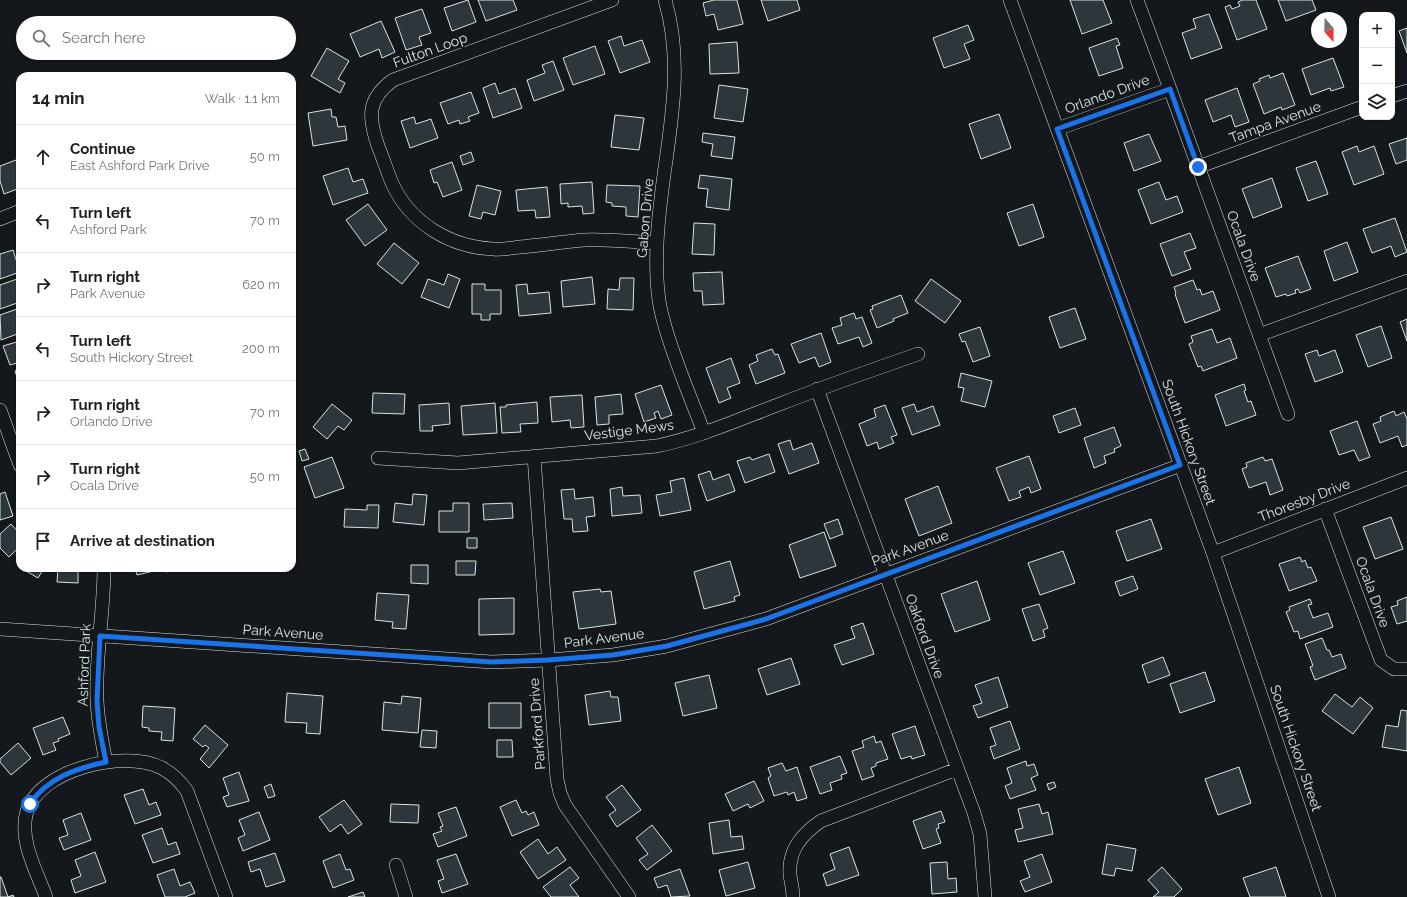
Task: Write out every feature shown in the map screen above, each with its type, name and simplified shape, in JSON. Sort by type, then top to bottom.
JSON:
[{"type":"street","name":"Fulton Loop","points":[[612,0],[393,80],[382,88],[374,100],[370,115],[373,132],[393,184],[405,205],[421,221],[440,236],[467,246],[494,250],[585,240],[656,243]]},
{"type":"street","name":"Gabon Drive","points":[[665,0],[674,37],[675,81],[656,243],[656,270],[662,318],[704,433]]},
{"type":"street","name":"South Hickory Street","points":[[1010,0],[1213,553],[1330,897]]},
{"type":"street","name":"Orlando Drive","points":[[1057,129],[1170,89],[1139,1]]},
{"type":"street","name":"Ocala Drive","points":[[1170,89],[1288,414]]},
{"type":"street","points":[[1395,95],[1407,91]]},
{"type":"street","name":"Tampa Avenue","points":[[1198,167],[1359,108]]},
{"type":"street","points":[[0,218],[16,212]]},
{"type":"street","points":[[1259,335],[1407,281]]},
{"type":"street","name":"Vestige Mews","points":[[378,458],[458,464],[657,446],[704,433],[817,389],[918,354]]},
{"type":"street","name":"Oakford Drive","points":[[817,389],[980,834],[985,897]]},
{"type":"street","points":[[0,410],[16,454]]},
{"type":"street","name":"Parkford Drive","points":[[534,456],[557,779],[560,793],[565,805],[629,897]]},
{"type":"street","name":"Park Avenue","points":[[0,629],[492,662],[548,660],[628,652],[667,646],[766,619],[1180,465]]},
{"type":"street","name":"Thoresby Drive","points":[[1213,553],[1407,478]]},
{"type":"street","name":"Ocala Drive","points":[[1325,509],[1381,660],[1394,669],[1407,669]]},
{"type":"street","name":"Ashford Park","points":[[104,572],[97,701],[99,727],[106,762]]},
{"type":"street","points":[[46,897],[27,845],[24,828],[30,804],[36,793],[46,784],[77,770],[106,762],[141,762],[161,768],[177,778],[187,791],[194,807],[226,897]]},
{"type":"street","points":[[793,897],[790,865],[792,853],[798,842],[808,830],[821,821],[957,769]]},
{"type":"street","points":[[396,865],[406,897]]},
{"type":"building","points":[[468,0],[476,22],[452,31],[444,8]]},
{"type":"building","points":[[478,0],[513,0],[517,10],[486,21]]},
{"type":"building","points":[[714,0],[737,0],[743,24],[718,30],[714,14],[706,16],[703,3]]},
{"type":"building","points":[[761,0],[797,0],[800,10],[768,21]]},
{"type":"building","points":[[1070,0],[1103,0],[1112,23],[1082,34]]},
{"type":"building","points":[[1243,0],[1256,0],[1267,29],[1237,40],[1225,7],[1230,5],[1232,9],[1240,6],[1238,2]]},
{"type":"building","points":[[1278,0],[1312,0],[1316,10],[1286,21]]},
{"type":"building","points":[[422,9],[431,33],[419,37],[422,45],[406,50],[395,18]]},
{"type":"building","points":[[1209,14],[1222,48],[1191,59],[1182,33],[1196,28],[1193,19]]},
{"type":"building","points":[[381,21],[395,52],[382,58],[379,49],[360,57],[350,34]]},
{"type":"building","points":[[968,25],[974,40],[964,44],[970,59],[944,68],[933,38]]},
{"type":"building","points":[[1407,28],[1407,53],[1399,31]]},
{"type":"building","points":[[621,36],[624,46],[642,40],[650,62],[620,73],[608,41]]},
{"type":"building","points":[[1117,38],[1120,45],[1116,46],[1123,68],[1099,76],[1089,48]]},
{"type":"building","points":[[737,42],[739,73],[710,74],[709,44]]},
{"type":"building","points":[[595,46],[605,74],[573,85],[563,58]]},
{"type":"building","points":[[327,48],[349,61],[338,79],[345,83],[340,93],[311,76]]},
{"type":"building","points":[[1333,58],[1344,87],[1331,91],[1330,88],[1311,95],[1302,69]]},
{"type":"building","points":[[553,61],[564,90],[534,101],[527,80],[545,73],[542,65]]},
{"type":"building","points":[[1283,73],[1295,105],[1282,110],[1281,107],[1264,114],[1253,84],[1260,81],[1259,79],[1269,75],[1270,78]]},
{"type":"building","points":[[495,83],[499,94],[515,88],[522,108],[493,118],[483,88]]},
{"type":"building","points":[[719,85],[748,89],[743,122],[714,118]]},
{"type":"building","points":[[1237,88],[1249,122],[1235,127],[1231,115],[1213,122],[1205,100]]},
{"type":"building","points":[[471,92],[479,113],[468,117],[470,121],[460,124],[459,120],[448,124],[440,103]]},
{"type":"building","points":[[331,109],[332,117],[336,117],[338,127],[345,126],[347,140],[313,146],[308,113]]},
{"type":"building","points":[[999,114],[1011,148],[981,159],[969,124]]},
{"type":"building","points":[[615,115],[644,118],[639,150],[611,147]]},
{"type":"building","points":[[414,117],[416,124],[431,119],[438,138],[410,148],[401,121]]},
{"type":"building","points":[[703,133],[735,137],[732,159],[711,156],[713,144],[702,142]]},
{"type":"building","points":[[1149,134],[1161,161],[1134,171],[1124,143]]},
{"type":"building","points":[[1407,138],[1407,160],[1396,164],[1389,144]]},
{"type":"building","points":[[1357,146],[1359,152],[1374,146],[1384,174],[1354,185],[1342,152]]},
{"type":"building","points":[[471,152],[474,161],[463,165],[460,156]]},
{"type":"building","points":[[16,160],[16,190],[4,194],[0,181],[0,166]]},
{"type":"building","points":[[1316,161],[1328,194],[1308,201],[1296,168]]},
{"type":"building","points":[[452,162],[462,190],[443,197],[437,182],[434,183],[430,170]]},
{"type":"building","points":[[348,168],[353,182],[363,179],[368,193],[333,205],[323,176]]},
{"type":"building","points":[[700,175],[732,179],[729,210],[706,207],[708,189],[698,188]]},
{"type":"building","points":[[1272,178],[1282,207],[1253,218],[1242,189]]},
{"type":"building","points":[[592,182],[594,213],[583,214],[582,206],[568,207],[568,203],[561,204],[560,184]]},
{"type":"building","points":[[1159,182],[1166,200],[1177,196],[1183,212],[1151,224],[1138,190]]},
{"type":"building","points":[[477,185],[501,191],[495,215],[483,212],[481,219],[469,216]]},
{"type":"building","points":[[607,185],[640,186],[638,217],[626,216],[626,207],[612,206],[612,203],[606,202]]},
{"type":"building","points":[[547,187],[550,217],[536,218],[535,210],[518,211],[516,190]]},
{"type":"building","points":[[368,204],[387,230],[365,246],[346,220]]},
{"type":"building","points":[[1033,204],[1044,237],[1019,246],[1007,213]]},
{"type":"building","points":[[1395,218],[1407,252],[1395,257],[1391,246],[1372,253],[1363,229]]},
{"type":"building","points":[[694,223],[715,224],[714,255],[692,254]]},
{"type":"building","points":[[1190,233],[1196,248],[1184,252],[1191,269],[1172,276],[1160,244]]},
{"type":"building","points":[[1347,242],[1358,272],[1334,281],[1324,251]]},
{"type":"building","points":[[394,243],[419,263],[402,284],[377,264]]},
{"type":"building","points":[[13,250],[16,259],[16,273],[0,279],[0,254]]},
{"type":"building","points":[[1298,256],[1311,289],[1300,293],[1298,289],[1295,290],[1296,293],[1276,297],[1265,268]]},
{"type":"building","points":[[722,272],[724,304],[703,305],[702,291],[694,291],[693,273]]},
{"type":"building","points":[[448,274],[460,279],[449,308],[421,297],[428,279],[444,285]]},
{"type":"building","points":[[592,277],[595,304],[563,307],[561,281]]},
{"type":"building","points":[[620,278],[634,278],[633,310],[607,309],[608,289],[619,290]]},
{"type":"building","points":[[16,279],[16,303],[0,309],[0,285]]},
{"type":"building","points":[[931,279],[961,301],[945,323],[915,301]]},
{"type":"building","points":[[1193,280],[1197,290],[1200,289],[1202,295],[1213,291],[1220,310],[1185,323],[1174,287]]},
{"type":"building","points":[[472,284],[485,284],[485,290],[501,290],[501,314],[490,314],[490,320],[481,320],[481,314],[472,314]]},
{"type":"building","points":[[527,284],[528,294],[549,292],[551,313],[519,316],[516,285]]},
{"type":"building","points":[[901,295],[908,313],[877,328],[870,310],[873,309],[872,306]]},
{"type":"building","points":[[1075,308],[1086,339],[1060,348],[1049,317]]},
{"type":"building","points":[[16,309],[16,334],[1,340],[0,315]]},
{"type":"building","points":[[854,313],[856,319],[862,317],[872,343],[863,347],[859,337],[838,344],[832,328],[842,325],[840,318]]},
{"type":"building","points":[[1407,319],[1407,341],[1400,322]]},
{"type":"building","points":[[1381,326],[1392,358],[1368,367],[1356,335]]},
{"type":"building","points":[[980,327],[990,356],[973,362],[965,341],[962,342],[959,334]]},
{"type":"building","points":[[1212,329],[1217,343],[1230,338],[1237,358],[1203,371],[1201,366],[1198,367],[1189,344],[1193,342],[1191,336]]},
{"type":"building","points":[[821,333],[831,362],[819,367],[815,357],[799,363],[791,344]]},
{"type":"building","points":[[16,342],[16,363],[10,365],[3,346]]},
{"type":"building","points":[[772,349],[775,355],[778,354],[785,373],[756,384],[749,365],[758,361],[756,355]]},
{"type":"building","points":[[1317,350],[1319,356],[1335,350],[1343,372],[1315,382],[1305,354]]},
{"type":"building","points":[[731,358],[740,383],[727,388],[731,398],[719,403],[706,368]]},
{"type":"building","points":[[961,373],[992,381],[985,407],[961,401],[964,388],[958,387]]},
{"type":"building","points":[[1244,384],[1246,390],[1244,391],[1248,402],[1251,401],[1256,415],[1226,426],[1215,395]]},
{"type":"building","points":[[661,385],[672,415],[661,419],[658,411],[654,413],[656,418],[644,422],[635,394]]},
{"type":"building","points":[[373,393],[405,394],[404,414],[372,413]]},
{"type":"building","points":[[621,394],[623,414],[609,415],[609,424],[597,425],[595,397]]},
{"type":"building","points":[[582,395],[584,427],[571,428],[570,420],[552,422],[550,397]]},
{"type":"building","points":[[537,402],[538,423],[520,424],[521,432],[502,433],[500,407]]},
{"type":"building","points":[[449,403],[450,424],[432,426],[433,431],[420,431],[419,405]]},
{"type":"building","points":[[495,403],[497,433],[463,435],[461,406]]},
{"type":"building","points":[[332,404],[352,420],[344,430],[338,426],[327,439],[313,427]]},
{"type":"building","points":[[914,404],[917,412],[933,406],[940,425],[912,435],[902,408]]},
{"type":"building","points":[[885,405],[897,435],[891,437],[894,443],[879,449],[877,442],[867,446],[859,424],[876,417],[874,409]]},
{"type":"building","points":[[1075,408],[1081,425],[1059,433],[1053,416]]},
{"type":"building","points":[[1394,411],[1396,416],[1404,412],[1407,419],[1407,445],[1402,447],[1398,436],[1380,443],[1373,424],[1381,421],[1380,417]]},
{"type":"building","points":[[1357,421],[1370,457],[1359,461],[1354,450],[1339,455],[1330,431]]},
{"type":"building","points":[[1114,427],[1121,446],[1114,449],[1115,452],[1104,456],[1106,463],[1094,468],[1084,438]]},
{"type":"building","points":[[790,440],[793,450],[812,443],[819,463],[789,474],[778,444]]},
{"type":"building","points":[[305,449],[309,459],[302,461],[299,451]]},
{"type":"building","points":[[769,454],[775,472],[745,483],[737,461],[750,457],[752,460]]},
{"type":"building","points":[[1029,456],[1041,489],[1031,493],[1029,487],[1019,491],[1021,497],[1009,501],[996,468]]},
{"type":"building","points":[[332,457],[344,488],[315,498],[304,467]]},
{"type":"building","points":[[1263,457],[1265,461],[1272,459],[1283,490],[1270,495],[1266,482],[1249,488],[1242,469],[1247,467],[1246,463]]},
{"type":"building","points":[[710,471],[713,480],[729,474],[735,491],[707,501],[698,475]]},
{"type":"building","points":[[684,478],[691,510],[660,516],[656,495],[672,492],[670,481]]},
{"type":"building","points":[[938,486],[952,523],[919,536],[905,499]]},
{"type":"building","points":[[622,487],[623,496],[640,495],[642,513],[612,516],[610,489]]},
{"type":"building","points":[[574,489],[575,499],[593,497],[595,516],[586,517],[588,531],[573,532],[572,519],[564,519],[561,490]]},
{"type":"building","points":[[5,492],[13,516],[0,520],[0,494]]},
{"type":"building","points":[[413,494],[427,495],[424,525],[393,522],[395,503],[412,505]]},
{"type":"building","points":[[453,503],[469,503],[469,532],[439,532],[439,511],[453,511]]},
{"type":"building","points":[[512,503],[513,518],[484,520],[483,504]]},
{"type":"building","points":[[367,505],[379,505],[378,528],[344,527],[345,509],[367,510]]},
{"type":"building","points":[[1391,517],[1403,549],[1375,559],[1363,527]]},
{"type":"building","points":[[838,519],[843,534],[830,539],[824,524]]},
{"type":"building","points":[[1151,519],[1162,549],[1127,561],[1116,531]]},
{"type":"building","points":[[11,524],[16,530],[16,550],[9,557],[0,548],[0,534]]},
{"type":"building","points":[[824,532],[836,566],[800,578],[789,545]]},
{"type":"building","points":[[467,538],[477,538],[477,548],[467,548]]},
{"type":"building","points":[[1063,551],[1075,583],[1040,595],[1028,563]]},
{"type":"building","points":[[1300,557],[1302,562],[1305,560],[1308,568],[1311,567],[1317,581],[1289,591],[1279,564]]},
{"type":"building","points":[[456,561],[476,561],[475,575],[456,575]]},
{"type":"building","points":[[730,561],[740,595],[734,597],[735,601],[704,609],[694,572]]},
{"type":"building","points":[[411,565],[428,565],[428,584],[411,583]]},
{"type":"building","points":[[28,572],[42,572],[38,578]]},
{"type":"building","points":[[58,572],[78,572],[78,583],[57,582]]},
{"type":"building","points":[[136,572],[150,572],[137,575]]},
{"type":"building","points":[[1133,576],[1138,589],[1120,596],[1115,582]]},
{"type":"building","points":[[977,581],[990,620],[955,632],[941,594]]},
{"type":"building","points":[[600,589],[601,592],[611,591],[616,624],[579,629],[573,592]]},
{"type":"building","points":[[377,593],[409,595],[406,629],[392,628],[393,622],[375,620]]},
{"type":"building","points":[[1407,597],[1407,621],[1397,624],[1391,607],[1398,605],[1397,601]]},
{"type":"building","points":[[514,598],[514,634],[479,635],[479,599]]},
{"type":"building","points":[[1310,599],[1312,604],[1308,605],[1313,618],[1328,613],[1333,627],[1300,639],[1298,631],[1294,632],[1286,612],[1290,610],[1289,607]]},
{"type":"building","points":[[1039,604],[1048,628],[1043,630],[1045,637],[1033,641],[1022,609]]},
{"type":"building","points":[[863,623],[874,654],[842,665],[834,645],[855,638],[851,627]]},
{"type":"building","points":[[1322,638],[1332,657],[1341,654],[1346,668],[1315,680],[1310,667],[1313,666],[1305,644]]},
{"type":"building","points":[[1163,657],[1170,675],[1148,683],[1142,665]]},
{"type":"building","points":[[791,658],[800,684],[767,695],[758,669]]},
{"type":"building","points":[[1205,672],[1215,701],[1180,713],[1170,684]]},
{"type":"building","points":[[709,675],[717,708],[683,716],[675,683]]},
{"type":"building","points":[[998,677],[1008,707],[978,718],[973,706],[982,703],[975,685]]},
{"type":"building","points":[[610,691],[611,697],[618,697],[621,721],[589,725],[585,695]]},
{"type":"building","points":[[287,693],[323,696],[320,734],[306,733],[307,723],[285,722]]},
{"type":"building","points":[[1335,694],[1352,707],[1360,697],[1373,708],[1353,734],[1322,711]]},
{"type":"building","points":[[402,696],[421,698],[418,733],[382,730],[384,702],[401,704]]},
{"type":"building","points":[[489,703],[521,703],[521,728],[489,728]]},
{"type":"building","points":[[143,706],[175,708],[173,741],[161,740],[162,732],[149,731],[149,728],[142,727]]},
{"type":"building","points":[[1401,710],[1407,711],[1407,751],[1382,747],[1386,725],[1398,727]]},
{"type":"building","points":[[63,717],[70,734],[53,743],[56,750],[43,755],[33,728]]},
{"type":"building","points":[[1010,721],[1020,749],[994,759],[990,747],[996,745],[990,728]]},
{"type":"building","points":[[205,725],[228,745],[209,768],[200,759],[209,748],[205,745],[203,747],[193,739]]},
{"type":"building","points":[[915,726],[925,755],[912,759],[911,756],[901,759],[892,734]]},
{"type":"building","points":[[422,730],[437,731],[436,748],[420,747]]},
{"type":"building","points":[[874,736],[876,743],[881,741],[888,759],[876,763],[876,766],[871,768],[874,776],[862,780],[852,751],[864,747],[862,741]]},
{"type":"building","points":[[497,740],[512,740],[513,757],[497,757]]},
{"type":"building","points":[[18,743],[31,758],[11,775],[0,762],[0,759]]},
{"type":"building","points":[[840,756],[847,773],[841,775],[842,779],[830,783],[832,790],[820,794],[810,767]]},
{"type":"building","points":[[1026,761],[1027,766],[1034,764],[1038,775],[1031,778],[1036,790],[1010,799],[1005,786],[1012,783],[1007,768]]},
{"type":"building","points":[[782,763],[786,771],[797,767],[807,798],[797,801],[794,792],[788,795],[787,792],[774,796],[768,778],[771,776],[768,768]]},
{"type":"building","points":[[1239,767],[1251,803],[1218,815],[1205,779]]},
{"type":"building","points":[[239,772],[249,801],[227,807],[223,797],[229,795],[223,778]]},
{"type":"building","points":[[754,781],[764,801],[750,808],[748,804],[733,811],[725,794]]},
{"type":"building","points":[[1054,782],[1056,787],[1049,790],[1047,784]]},
{"type":"building","points":[[271,784],[275,796],[268,798],[264,787]]},
{"type":"building","points":[[622,785],[641,810],[617,827],[609,815],[616,810],[606,797]]},
{"type":"building","points":[[143,789],[149,805],[156,802],[161,815],[135,824],[124,795]]},
{"type":"building","points":[[344,800],[362,824],[348,834],[341,824],[330,832],[319,817]]},
{"type":"building","points":[[516,800],[522,813],[526,811],[528,815],[534,812],[539,825],[512,836],[500,807]]},
{"type":"building","points":[[391,804],[419,805],[418,823],[390,822]]},
{"type":"building","points":[[1039,804],[1042,814],[1048,812],[1053,834],[1018,842],[1015,830],[1023,828],[1018,809]]},
{"type":"building","points":[[456,807],[467,836],[438,847],[433,834],[442,831],[440,827],[443,826],[438,813]]},
{"type":"building","points":[[941,811],[945,822],[938,824],[939,828],[936,829],[941,843],[923,849],[913,821]]},
{"type":"building","points":[[259,812],[270,840],[243,851],[238,838],[245,835],[239,820]]},
{"type":"building","points":[[81,813],[91,840],[64,850],[59,838],[68,835],[63,820]]},
{"type":"building","points":[[729,820],[731,837],[742,836],[744,849],[713,854],[709,823]]},
{"type":"building","points":[[652,825],[672,851],[647,870],[639,860],[648,854],[636,838]]},
{"type":"building","points":[[162,828],[168,845],[176,842],[180,854],[153,863],[142,835]]},
{"type":"building","points":[[538,839],[548,854],[557,847],[566,860],[538,879],[520,852]]},
{"type":"building","points":[[1107,844],[1136,849],[1132,871],[1116,868],[1114,876],[1102,874]]},
{"type":"building","points":[[849,847],[859,875],[827,886],[823,874],[835,869],[830,854]]},
{"type":"building","points":[[95,852],[106,882],[75,893],[71,880],[81,876],[75,860]]},
{"type":"building","points":[[275,853],[285,881],[266,887],[260,869],[251,872],[248,862]]},
{"type":"building","points":[[340,854],[346,870],[350,869],[354,880],[333,888],[323,861]]},
{"type":"building","points":[[456,854],[468,884],[442,893],[438,881],[444,879],[437,860]]},
{"type":"building","points":[[1042,854],[1052,882],[1025,892],[1020,881],[1030,877],[1024,861]]},
{"type":"building","points":[[748,862],[755,888],[726,896],[719,870]]},
{"type":"building","points":[[947,862],[948,879],[956,878],[957,892],[932,894],[930,863]]},
{"type":"building","points":[[570,867],[579,878],[570,885],[579,897],[551,897],[543,887]]},
{"type":"building","points":[[1162,867],[1182,889],[1174,897],[1153,897],[1159,892],[1148,880]]},
{"type":"building","points":[[1276,867],[1286,897],[1250,897],[1243,878]]},
{"type":"building","points":[[174,869],[180,886],[190,882],[195,893],[185,897],[165,897],[157,875]]},
{"type":"building","points":[[680,869],[690,896],[671,897],[667,885],[658,888],[654,878]]},
{"type":"building","points":[[1,877],[8,897],[0,897]]},
{"type":"building","points":[[363,892],[365,897],[348,897]]},
{"type":"route","points":[[30,804],[36,793],[46,784],[91,765],[106,762],[99,727],[97,701],[97,674],[100,636],[492,662],[548,660],[613,655],[667,646],[766,619],[1180,465],[1057,129],[1170,89],[1198,167]]}]
